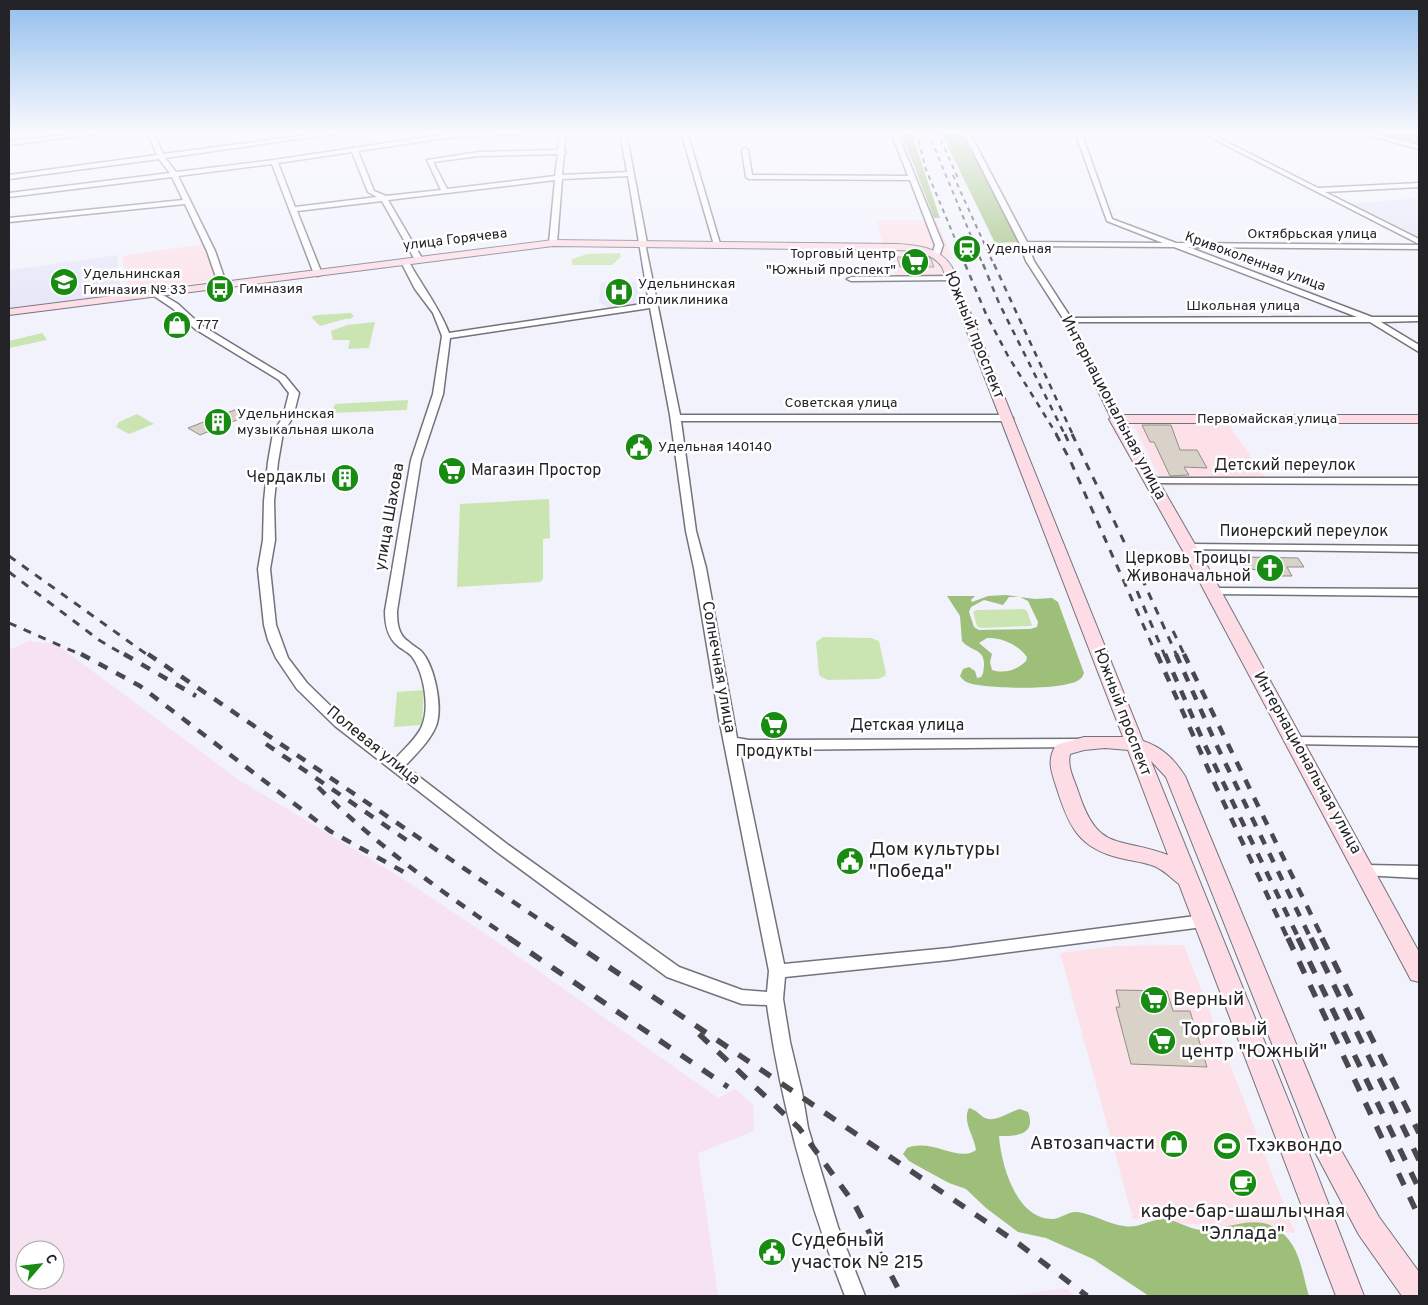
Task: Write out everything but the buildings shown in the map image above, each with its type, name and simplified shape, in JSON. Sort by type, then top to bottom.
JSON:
[{"type":"main road","name":"улица Горячева","points":[[9,312],[553,243],[897,247],[936,255]]},
{"type":"main road","name":"Южный проспект","points":[[936,255],[945,262],[1008,418],[1133,744],[1280,1112],[1350,1296]]},
{"type":"main road","name":"Первомайская улица","points":[[1116,419],[1419,419]]},
{"type":"main road","name":"Интернациональная улица","points":[[1116,419],[1214,592],[1419,973]]},
{"type":"main road","points":[[1188,879],[1170,864],[1154,858],[1108,848],[1094,839],[1084,828],[1075,813],[1058,762],[1063,750],[1083,743],[1133,744],[1146,748],[1159,756],[1168,765],[1175,776],[1312,1117],[1346,1188],[1395,1264],[1419,1296]]},
{"type":"main road","points":[[1139,856],[1151,852],[1160,846],[1168,831]]},
{"type":"street","points":[[9,195],[27,193]]},
{"type":"street","points":[[182,193],[211,252],[223,286]]},
{"type":"street","points":[[287,193],[318,274]]},
{"type":"street","points":[[373,193],[384,198],[419,260]]},
{"type":"street","points":[[294,209],[428,193]]},
{"type":"street","points":[[553,243],[557,193]]},
{"type":"street","name":"Солнечная улица","points":[[634,193],[643,243],[642,248],[675,418],[692,531],[778,972],[775,999],[781,1042],[793,1092],[799,1128],[815,1188],[854,1296]]},
{"type":"street","points":[[702,193],[718,245]]},
{"type":"street","name":"Южный проспект","points":[[917,193],[939,245],[936,255]]},
{"type":"street","name":"Интернациональная улица","points":[[998,193],[1024,244],[1030,261],[1068,320],[1116,419]]},
{"type":"street","name":"Кривоколенная улица","points":[[1099,193],[1109,220],[1374,320],[1419,349]]},
{"type":"street","points":[[1322,193],[1419,242]]},
{"type":"street","points":[[9,220],[186,202]]},
{"type":"street","name":"Октябрьская улица","points":[[1024,244],[1419,247]]},
{"type":"street","name":"улица Шахова","points":[[397,766],[430,724],[431,686],[419,656],[402,644],[396,637],[391,626],[391,611],[415,466],[438,394],[446,336],[437,313],[419,289],[405,262]]},
{"type":"street","points":[[851,279],[952,278]]},
{"type":"street","name":"Полевая улица","points":[[155,294],[175,306],[198,327],[282,378],[292,390],[293,398],[288,417],[278,433],[273,462],[269,501],[269,540],[264,570],[270,625],[274,640],[282,658],[302,686],[340,723],[502,848],[673,972],[742,997],[775,999]]},
{"type":"street","points":[[446,336],[654,305]]},
{"type":"street","name":"Школьная улица","points":[[1068,320],[1419,319]]},
{"type":"street","name":"Советская улица","points":[[675,418],[1008,418]]},
{"type":"street","name":"Детский переулок","points":[[1151,481],[1419,482]]},
{"type":"street","name":"Пионерский переулок","points":[[1189,547],[1419,549]]},
{"type":"street","points":[[1214,592],[1419,593]]},
{"type":"street","name":"Детская улица","points":[[732,741],[741,744],[1083,743]]},
{"type":"street","points":[[1294,741],[1419,742]]},
{"type":"street","points":[[1366,872],[1419,872]]},
{"type":"street","points":[[778,972],[838,964],[949,954],[1203,921]]},
{"type":"shaded area","points":[[1419,198],[1419,239],[1348,203],[1371,202]]},
{"type":"shaded area","points":[[876,220],[937,220],[953,259],[943,259],[940,263],[943,277],[896,277],[890,256],[849,256],[847,250],[883,244]]},
{"type":"shaded area","points":[[203,244],[217,280],[128,292],[122,256]]},
{"type":"shaded area","name":"Удельнинская Гимназия № 33","points":[[117,255],[121,294],[9,308],[9,270]]},
{"type":"shaded area","name":"Удельнинская поликлиника","points":[[636,282],[641,306],[613,310],[599,302],[601,283]]},
{"type":"shaded area","points":[[1132,422],[1227,422],[1270,485],[1164,486]]},
{"type":"shaded area","points":[[28,641],[56,644],[239,780],[405,880],[489,936],[718,1098],[736,1089],[753,1105],[754,1131],[698,1153],[718,1296],[9,1296],[9,650]]},
{"type":"shaded area","points":[[1184,945],[1295,1233],[1133,1219],[1060,953],[1116,946]]},
{"type":"shaded area","points":[[1067,1289],[1075,1296],[1001,1296]]},
{"type":"green space","points":[[924,193],[932,193],[940,218],[934,218]]},
{"type":"green space","points":[[971,193],[993,193],[1018,242],[995,243]]},
{"type":"green space","points":[[620,253],[621,257],[612,265],[572,265],[572,259],[587,254]]},
{"type":"green space","points":[[351,313],[354,316],[350,319],[320,326],[311,317],[317,315]]},
{"type":"green space","points":[[375,322],[369,348],[348,349],[350,340],[333,340],[331,331],[347,325]]},
{"type":"green space","points":[[42,333],[47,340],[9,348],[9,341]]},
{"type":"green space","points":[[408,400],[407,410],[332,413],[335,404]]},
{"type":"green space","points":[[137,414],[154,424],[129,434],[116,427],[119,422]]},
{"type":"green space","points":[[549,499],[550,538],[543,539],[543,579],[540,582],[457,587],[460,504]]},
{"type":"green space","points":[[1006,595],[1035,599],[1052,598],[1058,602],[1084,673],[1081,678],[1060,686],[1026,688],[992,687],[968,683],[964,680],[960,676],[963,669],[969,667],[975,671],[977,678],[981,677],[984,660],[980,653],[962,641],[960,616],[947,596],[975,596],[971,600],[972,602],[988,596]],"holes":[[[1009,597],[1020,597],[1028,601],[1038,622],[1037,627],[1030,629],[979,630],[974,627],[969,612],[971,607],[984,600],[1003,605]],[[987,638],[1004,640],[1014,645],[1027,657],[1026,661],[1019,667],[1011,670],[1002,672],[992,670],[990,662],[992,654],[979,643]]]},
{"type":"green space","points":[[1024,609],[1027,611],[1031,626],[980,628],[977,626],[973,612],[976,610]]},
{"type":"green space","points":[[823,637],[871,638],[879,641],[885,676],[878,679],[828,680],[821,677],[819,674],[816,642]]},
{"type":"green space","points":[[424,690],[422,725],[394,727],[397,692]]},
{"type":"green space","points":[[969,1108],[988,1119],[1002,1117],[1020,1109],[1028,1112],[1030,1126],[1027,1130],[1018,1135],[999,1136],[1000,1148],[1007,1175],[1013,1188],[1020,1200],[1039,1217],[1055,1219],[1077,1212],[1129,1227],[1164,1219],[1201,1230],[1211,1230],[1252,1222],[1262,1223],[1272,1226],[1288,1238],[1297,1253],[1309,1296],[1149,1296],[1093,1259],[1046,1238],[1018,1232],[986,1208],[966,1189],[949,1183],[925,1170],[909,1161],[903,1154],[907,1148],[916,1146],[926,1146],[962,1154],[976,1150],[967,1118]]},
{"type":"railway","points":[[936,193],[966,265]]},
{"type":"railway","points":[[953,193],[983,265]]},
{"type":"railway","points":[[961,193],[994,265]]},
{"type":"railway","points":[[965,264],[986,314],[1008,356],[1057,435]]},
{"type":"railway","points":[[983,264],[999,303],[1065,435]]},
{"type":"railway","points":[[994,264],[1073,435]]},
{"type":"railway","points":[[1056,434],[1070,460],[1157,656]]},
{"type":"railway","points":[[1065,434],[1068,441]]},
{"type":"railway","points":[[1072,434],[1177,656]]},
{"type":"railway","points":[[9,556],[149,656]]},
{"type":"railway","points":[[9,572],[99,640],[126,656]]},
{"type":"railway","points":[[1137,591],[1165,656]]},
{"type":"railway","points":[[9,623],[84,656]]},
{"type":"railway","points":[[1173,631],[1185,656]]},
{"type":"railway","points":[[81,654],[140,686],[330,831],[411,876]]},
{"type":"railway","points":[[124,654],[196,696]]},
{"type":"railway","points":[[148,654],[568,939]]},
{"type":"railway","points":[[1157,654],[1214,782],[1288,939]]},
{"type":"railway","points":[[1165,654],[1204,743],[1299,939]]},
{"type":"railway","points":[[1176,654],[1216,744],[1311,939]]},
{"type":"railway","points":[[1184,654],[1323,939]]},
{"type":"railway","points":[[266,744],[408,841]]},
{"type":"railway","points":[[318,787],[363,829],[411,867],[511,939]]},
{"type":"railway","points":[[509,938],[728,1087]]},
{"type":"railway","points":[[566,938],[1019,1244],[1087,1296]]},
{"type":"railway","points":[[1288,938],[1419,1217]]},
{"type":"railway","points":[[1298,938],[1419,1189]]},
{"type":"railway","points":[[1311,938],[1419,1160]]},
{"type":"railway","points":[[1322,938],[1419,1133]]},
{"type":"railway","points":[[699,1034],[799,1128],[855,1205],[902,1296]]},
{"type":"place","name":"Удельная","points":[[967,249]]},
{"type":"place","name":"Торговый центр \"Южный проспект\"","points":[[915,262]]},
{"type":"place","name":"Удельнинская Гимназия № 33","points":[[64,282]]},
{"type":"place","name":"Гимназия","points":[[220,289]]},
{"type":"place","name":"Удельнинская поликлиника","points":[[619,292]]},
{"type":"place","name":"777","points":[[177,325]]},
{"type":"place","name":"Удельнинская музыкальная школа","points":[[218,422]]},
{"type":"place","name":"Удельная 140140","points":[[639,447]]},
{"type":"place","name":"Магазин Простор","points":[[452,471]]},
{"type":"place","name":"Чердаклы","points":[[345,478]]},
{"type":"place","name":"Церковь Троицы Живоначальной","points":[[1270,568]]},
{"type":"place","name":"Продукты","points":[[774,725]]},
{"type":"place","name":"Дом культуры \"Победа\"","points":[[850,861]]},
{"type":"place","name":"Верный","points":[[1154,1000]]},
{"type":"place","name":"Торговый центр \"Южный\"","points":[[1162,1041]]},
{"type":"place","name":"Автозапчасти","points":[[1174,1144]]},
{"type":"place","name":"Тхэквондо","points":[[1227,1146]]},
{"type":"place","name":"кафе-бар-шашлычная \"Эллада\"","points":[[1243,1183]]},
{"type":"place","name":"Судебный участок № 215","points":[[772,1252]]}]
